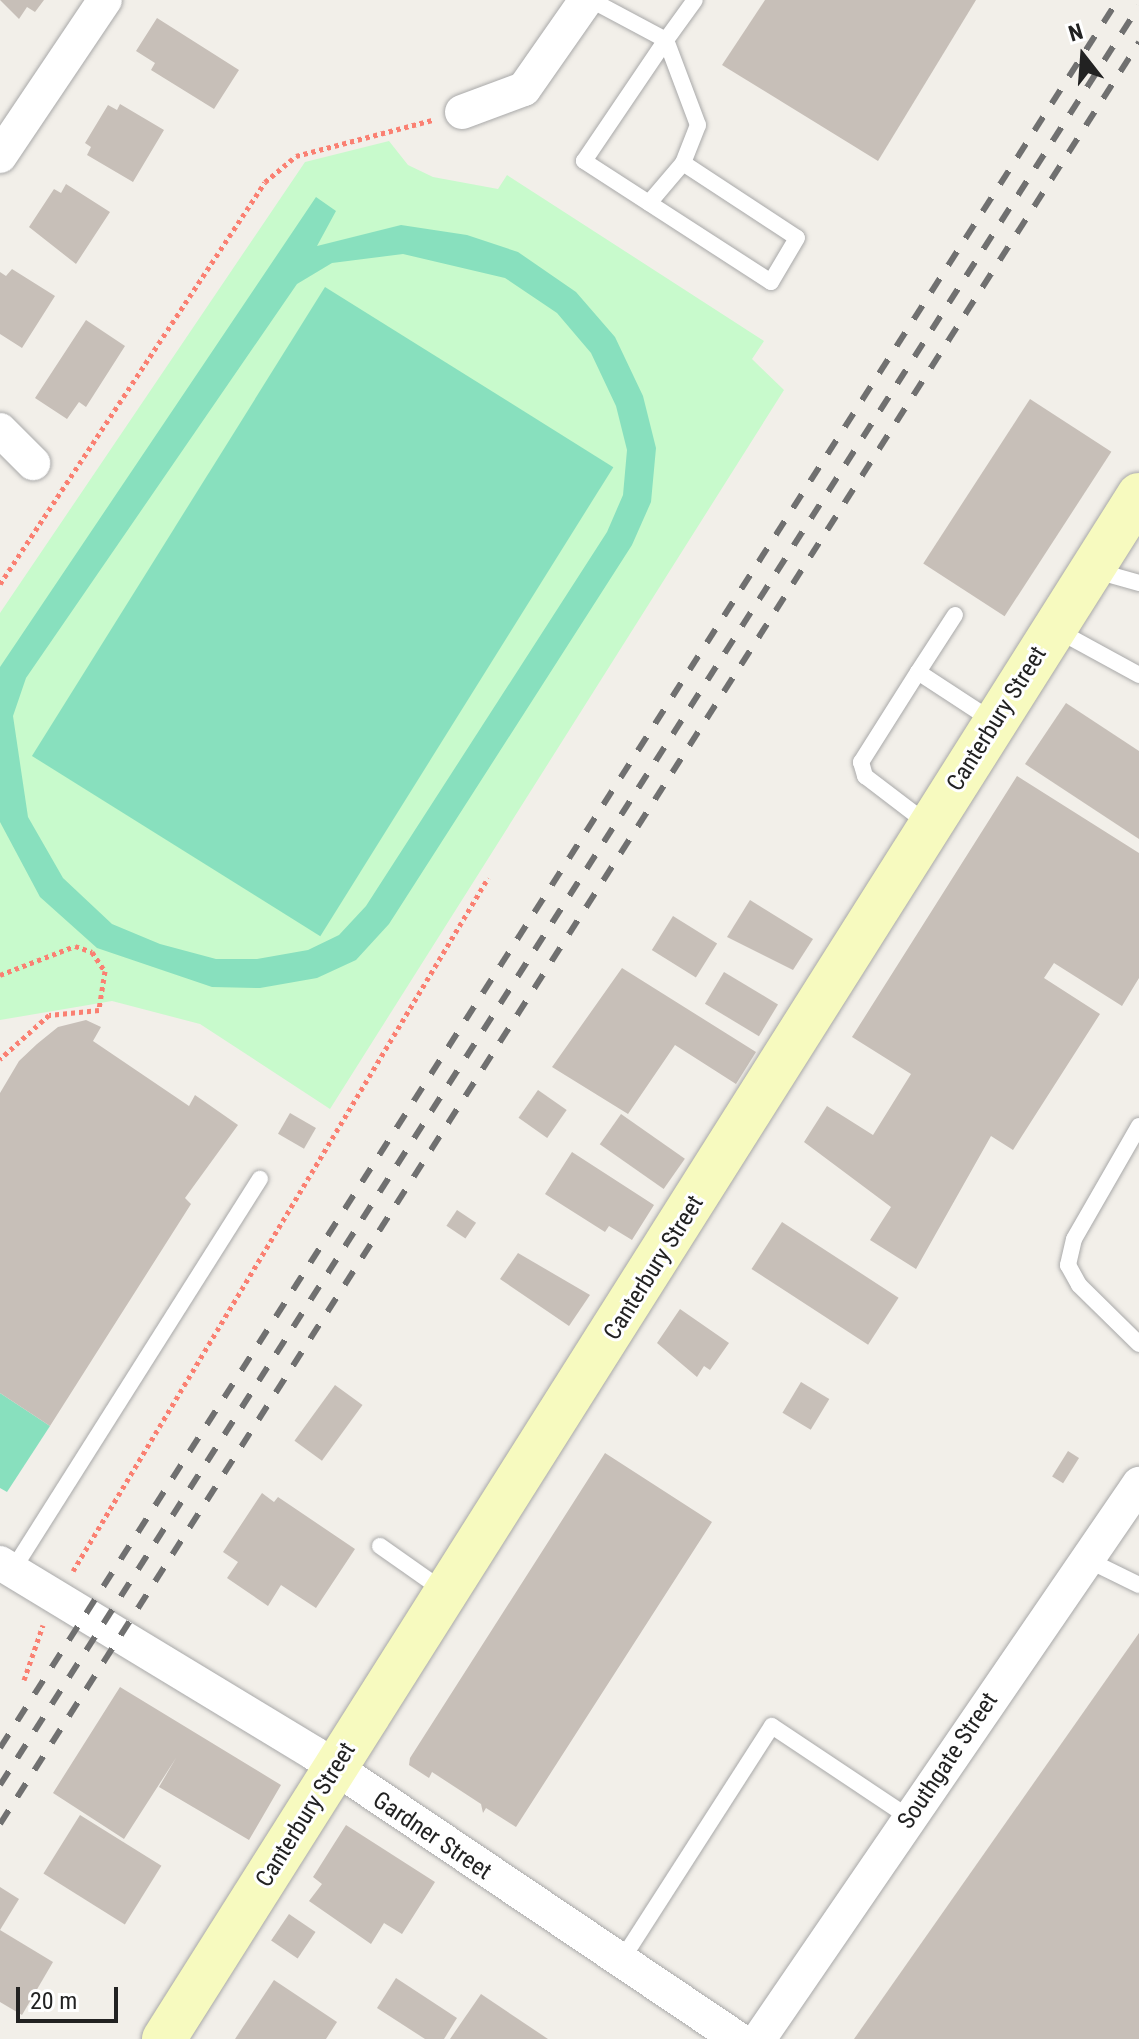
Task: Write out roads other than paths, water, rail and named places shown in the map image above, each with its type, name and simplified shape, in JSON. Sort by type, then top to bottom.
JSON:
[{"type":"street","points":[[0,156],[105,0]]},
{"type":"street","points":[[462,112],[524,89],[589,0]]},
{"type":"street","points":[[0,430],[33,463]]},
{"type":"street","name":"Canterbury Street","points":[[164,2039],[448,1594],[1139,495]]},
{"type":"street","name":"Southgate Street","points":[[759,2039],[1139,1484]]},
{"type":"street","name":"Gardner Street","points":[[6,1567],[315,1754],[334,1772],[738,2039]]},
{"type":"lane","points":[[589,0],[666,40],[698,125],[683,163],[649,203]]},
{"type":"lane","points":[[683,163],[797,238],[771,282],[584,161],[695,0]]},
{"type":"lane","points":[[1092,569],[1139,583]]},
{"type":"lane","points":[[929,825],[865,776],[861,762],[955,615]]},
{"type":"lane","points":[[1054,628],[1139,675]]},
{"type":"lane","points":[[918,672],[995,722]]},
{"type":"lane","points":[[1137,1338],[1079,1285],[1068,1265],[1074,1239],[1139,1126]]},
{"type":"lane","points":[[6,1567],[260,1179]]},
{"type":"lane","points":[[380,1546],[448,1594]]},
{"type":"lane","points":[[1086,1559],[1139,1585]]},
{"type":"lane","points":[[621,1961],[772,1726],[910,1818]]},
{"type":"railway","points":[[0,1748],[1118,0]]},
{"type":"railway","points":[[0,1785],[1139,6]]},
{"type":"railway","points":[[0,1824],[1139,42]]}]
